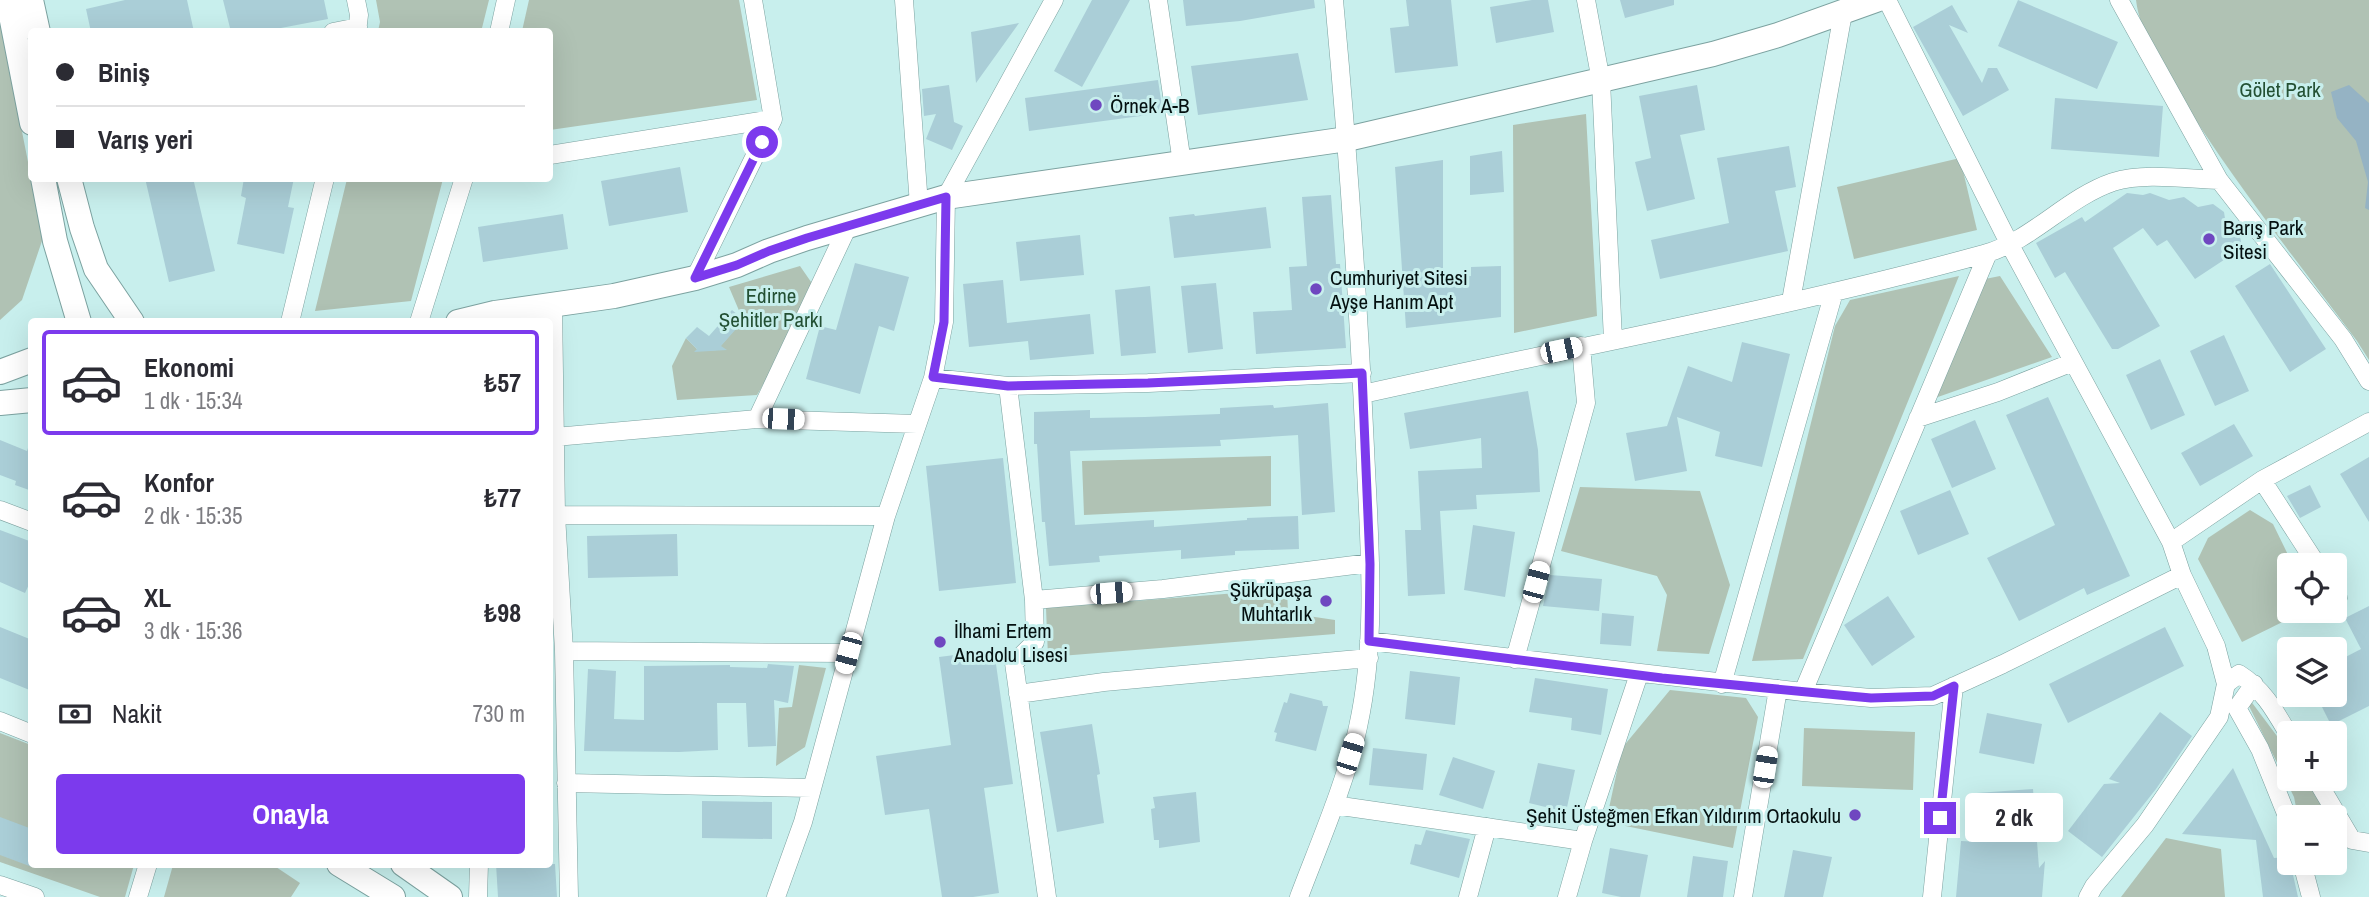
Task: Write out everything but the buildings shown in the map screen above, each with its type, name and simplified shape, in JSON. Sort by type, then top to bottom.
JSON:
[{"type":"main road","points":[[8,0],[28,102]]},
{"type":"main road","points":[[31,0],[37,28]]},
{"type":"main road","points":[[474,318],[614,296],[695,278],[737,265],[769,251],[946,197],[1347,139],[1713,54],[1876,0]]},
{"type":"main road","points":[[44,182],[55,241],[78,318]]},
{"type":"main road","points":[[70,182],[96,269],[129,318]]},
{"type":"main road","points":[[0,372],[28,362]]},
{"type":"main road","points":[[0,403],[28,400]]},
{"type":"main road","points":[[344,868],[377,893]]},
{"type":"main road","points":[[409,868],[450,897]]},
{"type":"street","points":[[356,0],[358,28]]},
{"type":"street","points":[[500,28],[506,0]]},
{"type":"street","points":[[695,278],[773,119],[753,0]]},
{"type":"street","points":[[904,0],[919,205]]},
{"type":"street","points":[[776,897],[812,788],[886,516],[933,377],[944,322],[946,197],[1054,0]]},
{"type":"street","points":[[1158,0],[1182,163]]},
{"type":"street","points":[[1299,897],[1334,805],[1358,729],[1369,650],[1370,564],[1362,373],[1347,139],[1334,0]]},
{"type":"street","points":[[1586,0],[1601,81],[1613,340]]},
{"type":"street","points":[[1887,0],[2010,245],[2171,542],[2182,575],[2216,646],[2226,684],[2219,717],[2145,825],[2094,886],[2088,897]]},
{"type":"street","points":[[2119,0],[2219,180],[2343,339],[2369,381]]},
{"type":"street","points":[[1791,301],[1843,13]]},
{"type":"street","points":[[553,155],[773,119]]},
{"type":"street","points":[[1363,394],[1834,292],[1988,253],[2010,245],[2068,206],[2114,182],[2145,178],[2219,180]]},
{"type":"street","points":[[291,318],[324,182]]},
{"type":"street","points":[[420,318],[463,182]]},
{"type":"street","points":[[757,419],[848,226]]},
{"type":"street","points":[[1803,692],[1988,253]]},
{"type":"street","points":[[1723,684],[1834,292]]},
{"type":"street","points":[[553,305],[553,515],[564,651],[569,897]]},
{"type":"street","points":[[1515,659],[1586,403],[1581,346]]},
{"type":"street","points":[[1918,418],[1998,392],[2073,362]]},
{"type":"street","points":[[933,377],[1008,386],[1148,383],[1362,373]]},
{"type":"street","points":[[1008,386],[1034,600],[1035,642],[1014,663],[1047,897]]},
{"type":"street","points":[[555,437],[757,419],[917,424]]},
{"type":"street","points":[[2171,542],[2262,480],[2369,422]]},
{"type":"street","points":[[2262,480],[2309,553]]},
{"type":"street","points":[[0,510],[28,520]]},
{"type":"street","points":[[553,515],[886,516]]},
{"type":"street","points":[[1034,600],[1163,589],[1370,564]]},
{"type":"street","points":[[1018,694],[1369,650],[1515,659],[1723,684],[1871,698],[1933,696],[2182,575]]},
{"type":"street","points":[[564,651],[848,653]]},
{"type":"street","points":[[1567,897],[1639,674]]},
{"type":"street","points":[[2226,684],[2239,674],[2254,684],[2281,721]]},
{"type":"street","points":[[2254,684],[2237,708],[2260,749],[2283,805]]},
{"type":"street","points":[[1932,897],[1954,686]]},
{"type":"street","points":[[1744,897],[1778,689]]},
{"type":"street","points":[[0,721],[28,732]]},
{"type":"street","points":[[566,783],[812,788]]},
{"type":"street","points":[[2323,791],[2353,840],[2369,843]]},
{"type":"street","points":[[1334,805],[1583,841]]},
{"type":"street","points":[[1468,897],[1487,827]]},
{"type":"street","points":[[138,897],[147,868]]},
{"type":"street","points":[[478,897],[479,868]]},
{"type":"street","points":[[2305,875],[2311,897]]},
{"type":"street","points":[[0,885],[35,897]]},
{"type":"green space","points":[[376,0],[489,0],[482,28],[379,28]]},
{"type":"green space","points":[[529,0],[739,0],[757,100],[553,130],[553,28],[523,28]]},
{"type":"green space","name":"Gölet Park","points":[[2136,0],[2369,0],[2369,360],[2201,129],[2153,50],[2142,25]]},
{"type":"green space","points":[[0,20],[28,162],[28,182],[32,182],[43,238],[22,300],[0,320]]},
{"type":"green space","points":[[1586,114],[1597,316],[1514,333],[1513,125]]},
{"type":"green space","points":[[1960,158],[1977,230],[1854,259],[1837,187]]},
{"type":"green space","points":[[346,182],[442,182],[411,301],[315,311]]},
{"type":"green space","name":"Edirne Şehitler Parkı","points":[[800,266],[818,292],[757,395],[677,400],[672,366],[686,338],[699,351],[717,350],[743,320],[729,287]]},
{"type":"green space","points":[[1959,276],[1803,659],[1752,661],[1835,326],[1850,300]]},
{"type":"green space","points":[[2000,276],[2052,357],[1935,398],[1985,279]]},
{"type":"green space","points":[[1271,456],[1271,506],[1084,515],[1082,461]]},
{"type":"green space","points":[[1580,487],[1700,491],[1730,585],[1709,654],[1657,651],[1667,595],[1657,576],[1561,551]]},
{"type":"green space","points":[[2250,510],[2273,524],[2287,553],[2277,553],[2277,623],[2281,623],[2242,642],[2198,559],[2208,538]]},
{"type":"green space","points":[[1287,589],[1288,613],[1335,620],[1335,634],[1048,657],[1046,608]]},
{"type":"green space","points":[[799,665],[826,668],[805,747],[776,766],[779,708],[792,707]]},
{"type":"green space","points":[[1670,690],[1746,698],[1758,717],[1733,848],[1606,822],[1622,748]]},
{"type":"green space","points":[[2250,700],[2277,736],[2277,763],[2247,702]]},
{"type":"green space","points":[[1804,728],[1915,732],[1913,790],[1802,786]]},
{"type":"green space","points":[[0,733],[28,744],[28,868],[133,868],[125,897],[100,897],[0,862]]},
{"type":"green space","points":[[2291,791],[2315,791],[2322,805],[2296,805]]},
{"type":"green space","points":[[2166,838],[2221,849],[2225,897],[2121,897]]},
{"type":"green space","points":[[172,868],[278,868],[300,883],[291,897],[164,897]]},
{"type":"water","points":[[2349,85],[2369,103],[2369,210],[2365,208],[2368,182],[2356,141],[2337,118],[2331,92]]},
{"type":"place","name":"Örnek A-B","points":[[1096,105]]},
{"type":"place","name":"Barış Park Sitesi","points":[[2209,239]]},
{"type":"place","name":"Cumhuriyet Sitesi Ayşe Hanım Apt","points":[[1316,289]]},
{"type":"place","name":"Şükrüpaşa Muhtarlık","points":[[1326,601]]},
{"type":"place","name":"İlhami Ertem Anadolu Lisesi","points":[[940,642]]},
{"type":"place","name":"Şehit Üsteğmen Efkan Yıldırım Ortaokulu","points":[[1855,815]]},
{"type":"route","points":[[762,142],[695,278],[807,238],[946,197],[944,322],[933,377],[1008,386],[1148,383],[1362,373],[1370,564],[1369,641],[1662,678],[1871,698],[1933,696],[1954,686],[1940,818]]}]
